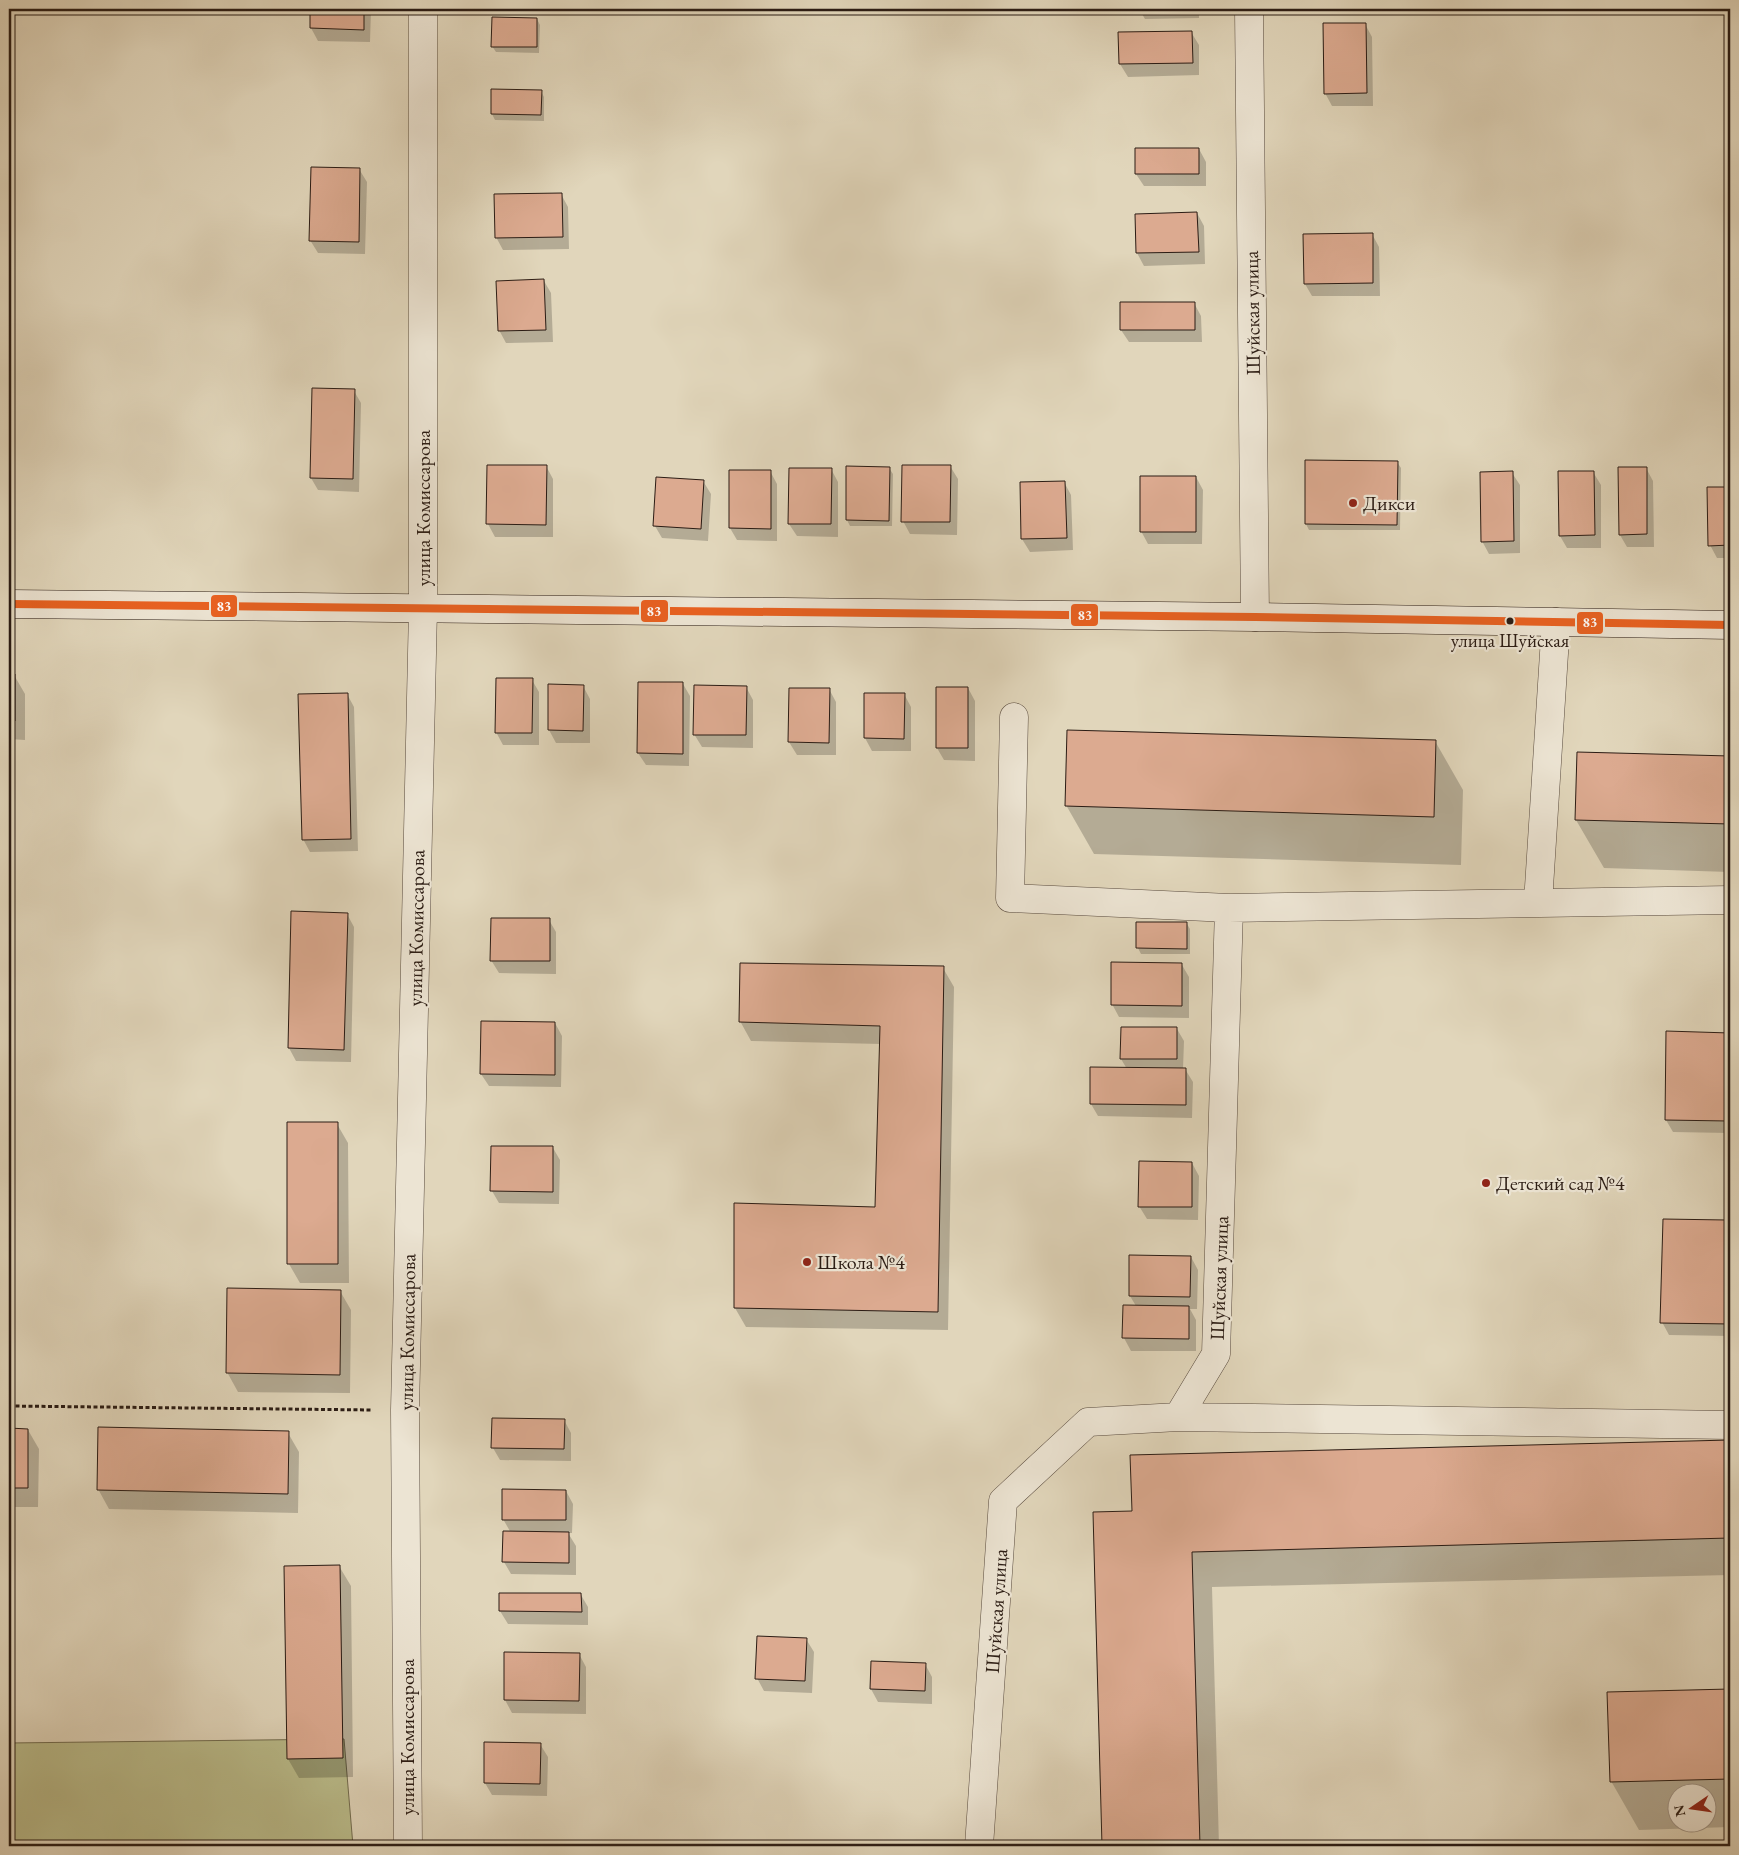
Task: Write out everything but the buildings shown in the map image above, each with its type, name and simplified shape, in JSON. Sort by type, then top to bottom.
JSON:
[{"type":"street","name":"улица Комиссарова","points":[[408,1846],[405,1410],[423,608],[423,9]]},
{"type":"street","name":"Шуйская улица","points":[[1249,9],[1255,617]]},
{"type":"street","points":[[9,604],[1255,617],[1730,625]]},
{"type":"street","points":[[1538,903],[1556,622]]},
{"type":"street","points":[[1014,717],[1010,898],[1229,908],[1730,900]]},
{"type":"street","name":"Шуйская улица","points":[[979,1846],[1003,1501],[1088,1422],[1178,1417],[1216,1354],[1229,908]]},
{"type":"street","points":[[1178,1417],[1730,1425]]},
{"type":"path","points":[[9,1406],[405,1410]]},
{"type":"green space","points":[[344,1739],[353,1846],[9,1846],[9,1743]]},
{"type":"transit line","name":"83","points":[[9,604],[1255,617],[1730,625]]},
{"type":"place","name":"Дикси","points":[[1353,503]]},
{"type":"place","name":"улица Шуйская","points":[[1510,621]]},
{"type":"place","name":"Детский сад №4","points":[[1486,1183]]},
{"type":"place","name":"Школа №4","points":[[807,1262]]}]
